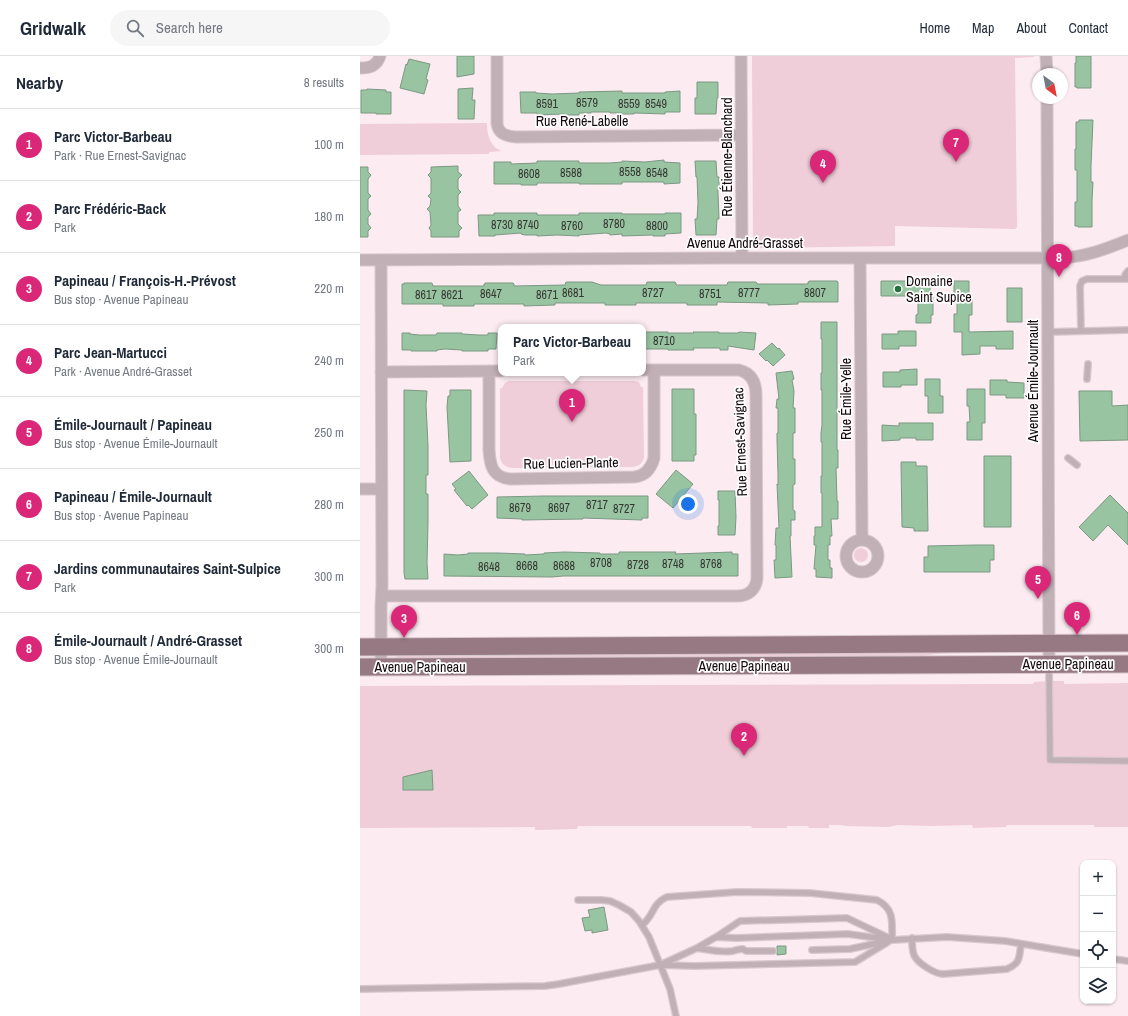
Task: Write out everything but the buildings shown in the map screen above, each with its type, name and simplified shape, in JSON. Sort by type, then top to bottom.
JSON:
[{"type":"main road","name":"Avenue Papineau","points":[[360,647],[1128,643]]},
{"type":"main road","name":"Avenue Papineau","points":[[360,667],[1128,664]]},
{"type":"street","points":[[360,68],[369,68],[378,62],[380,56]]},
{"type":"street","name":"Rue René-Labelle","points":[[496,56],[497,123],[499,130],[505,136],[741,135]]},
{"type":"street","name":"Rue Étienne-Blanchard","points":[[741,56],[742,258]]},
{"type":"street","points":[[1046,56],[1047,68]]},
{"type":"street","name":"Avenue Émile-Journault","points":[[1047,104],[1049,664]]},
{"type":"street","name":"Avenue André-Grasset","points":[[360,260],[1048,258],[1085,255],[1128,240]]},
{"type":"street","name":"Rue Émile-Yelle","points":[[860,258],[862,540]]},
{"type":"street","points":[[381,260],[381,667]]},
{"type":"street","name":"Rue Lucien-Plante","points":[[489,371],[489,450],[492,466],[497,474],[503,478],[533,478],[634,477],[640,476],[646,472],[654,458],[649,370]]},
{"type":"street","name":"Rue Ernest-Savignac","points":[[382,596],[737,596],[746,595],[752,591],[756,584],[757,578],[756,394],[754,381],[748,374],[739,370],[649,370]]},
{"type":"street","points":[[381,372],[498,371]]},
{"type":"street","points":[[360,489],[381,489]]},
{"type":"lane","points":[[1081,331],[1080,286],[1082,281],[1087,279],[1127,279],[1125,275],[1128,271]]},
{"type":"lane","points":[[1048,332],[1128,330]]},
{"type":"lane","points":[[1087,379],[1088,364]]},
{"type":"lane","points":[[1068,458],[1077,465]]},
{"type":"lane","points":[[1049,664],[1050,760],[1128,761]]},
{"type":"lane","points":[[642,925],[657,903],[667,897],[737,892],[810,893],[877,900],[887,907],[890,912],[892,918],[892,940]]},
{"type":"lane","points":[[578,900],[601,900],[619,904],[631,912],[642,925],[649,937],[670,989],[676,1016]]},
{"type":"lane","points":[[660,965],[697,948],[740,921],[847,918],[892,940]]},
{"type":"lane","points":[[716,937],[736,938],[848,934],[892,940]]},
{"type":"lane","points":[[812,950],[850,949],[892,940],[947,937],[1005,941],[1080,954]]},
{"type":"lane","points":[[912,938],[915,957],[933,972],[938,974],[1007,969],[1013,966],[1019,959],[1021,944]]},
{"type":"lane","points":[[360,989],[545,986],[660,965],[694,966],[855,962],[892,940]]},
{"type":"lane","points":[[697,948],[716,951],[735,951],[743,948],[746,951],[773,951]]},
{"type":"lane","points":[[1116,959],[1128,961]]},
{"type":"shaded area","points":[[752,56],[1034,56],[1015,58],[1017,227],[1015,229],[895,226],[895,246],[756,248],[753,242]]},
{"type":"shaded area","points":[[487,123],[492,144],[502,151],[489,152],[489,154],[360,155],[360,124]]},
{"type":"shaded area","points":[[509,381],[639,382],[641,387],[643,387],[644,457],[642,463],[633,467],[510,468],[506,466],[502,463],[500,458],[500,388],[502,388],[505,383]]},
{"type":"shaded area","points":[[858,548],[864,548],[868,552],[868,558],[864,562],[858,562],[854,558],[854,552]]},
{"type":"shaded area","points":[[947,652],[915,657],[397,660],[396,654]]},
{"type":"shaded area","points":[[1064,681],[1064,684],[1128,683],[1128,827],[1094,827],[1094,825],[1007,825],[1006,827],[973,828],[972,825],[897,825],[889,827],[829,825],[829,828],[809,828],[808,826],[787,826],[787,828],[752,828],[751,826],[578,826],[577,829],[535,830],[535,827],[360,828],[360,686],[1033,684],[1034,682]]},
{"type":"place","name":"Jardins communautaires Saint-Sulpice","points":[[956,162]]},
{"type":"place","name":"Parc Jean-Martucci","points":[[823,183]]},
{"type":"place","name":"Émile-Journault / André-Grasset","points":[[1059,277]]},
{"type":"place","name":"Domaine Saint Supice","points":[[898,289]]},
{"type":"place","name":"Parc Victor-Barbeau","points":[[572,422]]},
{"type":"place","name":"Émile-Journault / Papineau","points":[[1038,599]]},
{"type":"place","name":"Papineau / Émile-Journault","points":[[1077,635]]},
{"type":"place","name":"Papineau / François-H.-Prévost","points":[[404,638]]},
{"type":"place","name":"Parc Frédéric-Back","points":[[744,756]]}]
